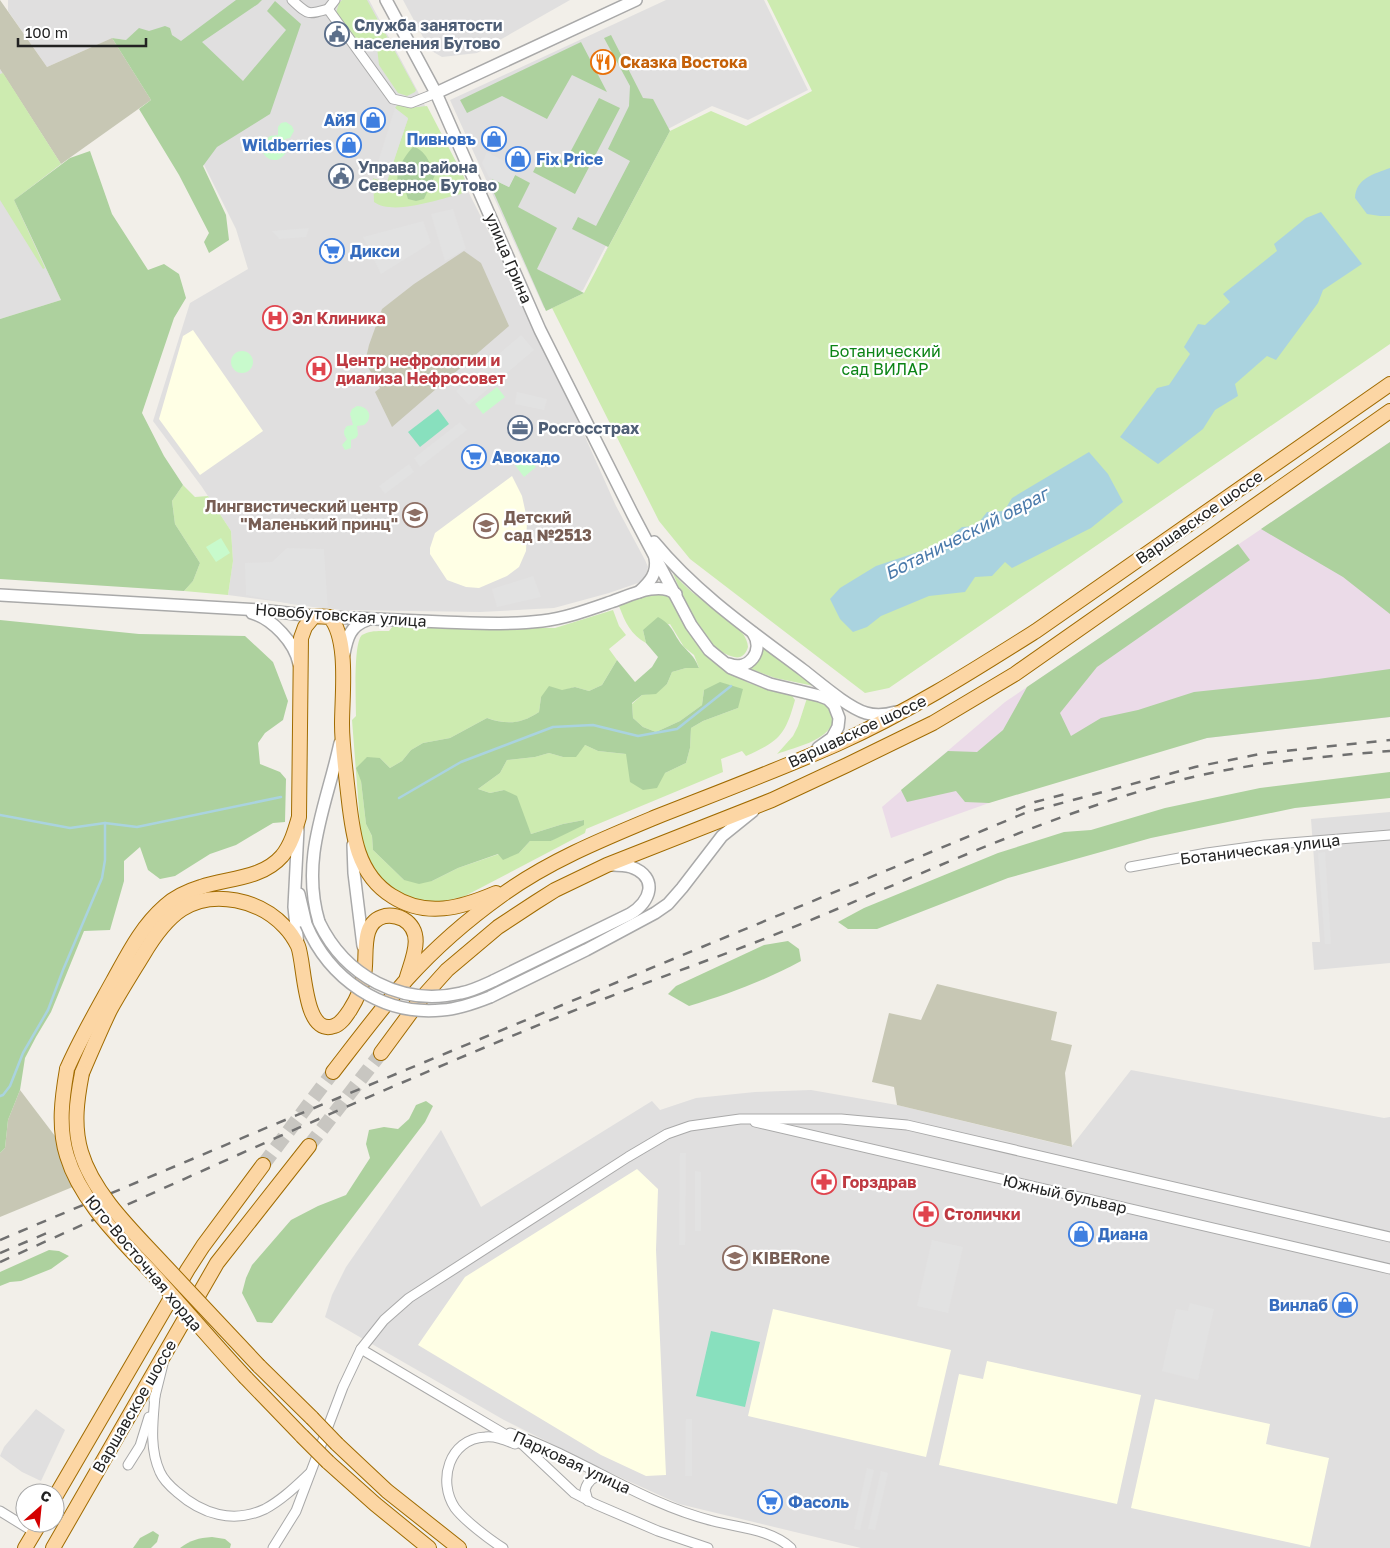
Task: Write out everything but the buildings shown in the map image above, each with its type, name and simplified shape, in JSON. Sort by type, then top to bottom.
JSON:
[{"type":"main road","name":"Варшавское шоссе","points":[[333,1072],[407,980],[459,929],[522,881],[590,844],[838,743],[918,703],[977,670],[1036,631],[1390,384]]},
{"type":"main road","name":"Варшавское шоссе","points":[[381,1053],[434,983],[498,927],[542,898],[607,865],[772,800],[933,723],[1006,679],[1390,411]]},
{"type":"main road","name":"Новобутовская улица","points":[[314,616],[330,617]]},
{"type":"main road","name":"Юго-Восточная хорда","points":[[314,616],[302,632],[299,818],[292,840],[281,856],[265,868],[248,875],[186,892],[167,904],[151,918],[137,938],[88,1025],[67,1069],[61,1101],[61,1127],[66,1155],[75,1178],[88,1199],[109,1225],[208,1338],[302,1436],[375,1504],[429,1548]]},
{"type":"main road","points":[[330,617],[336,624],[339,633],[342,660],[342,725],[352,830],[359,855],[371,877],[388,894],[408,904],[420,908],[443,909],[457,907],[522,881]]},
{"type":"main road","name":"Юго-Восточная хорда","points":[[407,980],[416,946],[416,937],[411,925],[393,915],[376,920],[369,930],[364,955],[365,974],[359,994],[340,1023],[328,1027],[318,1024],[312,1013],[298,947],[288,929],[276,917],[256,906],[236,900],[211,900],[195,903],[181,910],[153,938],[110,1010],[82,1073],[76,1101],[76,1128],[81,1153],[92,1176],[117,1213],[259,1366],[337,1444],[387,1491],[459,1548]]},
{"type":"main road","name":"Варшавское шоссе","points":[[52,1548],[217,1263],[309,1146]]},
{"type":"main road","name":"Варшавское шоссе","points":[[63,1483],[188,1269],[263,1165]]},
{"type":"main road","points":[[25,1548],[34,1533]]},
{"type":"street","points":[[292,0],[306,12],[312,14],[328,9],[335,0]]},
{"type":"street","name":"улица Грина","points":[[386,0],[436,93],[540,330],[633,515],[659,554],[752,632],[860,711],[882,715],[894,713],[918,703]]},
{"type":"street","points":[[328,9],[393,99],[411,102],[436,93],[636,0]]},
{"type":"street","points":[[639,592],[654,575],[659,554]]},
{"type":"street","name":"улица Грина","points":[[659,554],[666,575],[691,625],[699,638],[719,658],[731,668],[756,680],[820,696],[828,699],[836,708],[839,722],[832,738],[826,744],[784,766]]},
{"type":"street","points":[[651,590],[666,575]]},
{"type":"street","name":"Новобутовская улица","points":[[330,617],[472,623],[540,621],[581,613],[639,592],[668,590],[676,594]]},
{"type":"street","name":"Новобутовская улица","points":[[0,595],[236,609],[314,616]]},
{"type":"street","points":[[236,609],[256,614],[281,633],[298,659],[300,679]]},
{"type":"street","points":[[342,660],[349,634],[354,627],[368,619]]},
{"type":"street","points":[[719,658],[733,666],[749,663],[755,655],[758,644],[752,632]]},
{"type":"street","points":[[342,725],[337,756],[312,861],[312,892],[319,922],[331,943],[347,963],[367,978],[396,992],[420,996],[461,994],[493,981],[630,914],[642,906],[648,898],[649,888],[643,875],[630,866],[607,865]]},
{"type":"street","points":[[296,865],[299,894],[306,924],[319,950],[338,973],[359,990],[380,1001],[404,1008],[432,1011],[462,1007],[490,997],[586,950],[661,909],[682,888],[722,836],[748,814],[772,800]]},
{"type":"street","points":[[298,947],[294,907],[299,818]]},
{"type":"street","points":[[352,830],[354,873],[364,955]]},
{"type":"street","name":"Ботаническая улица","points":[[1130,867],[1265,845],[1390,835]]},
{"type":"street","name":"Южный бульвар","points":[[740,1119],[1390,1269]]},
{"type":"street","name":"Южный бульвар","points":[[273,1548],[296,1511],[343,1387],[361,1349],[384,1320],[409,1298],[628,1157],[667,1134],[690,1126],[740,1119],[840,1119],[907,1125],[1390,1237]]},
{"type":"street","points":[[128,1465],[140,1446],[167,1347]]},
{"type":"street","points":[[361,1349],[497,1429]]},
{"type":"street","points":[[155,1396],[152,1435],[160,1473],[172,1488],[188,1502],[205,1511],[222,1515],[244,1515],[264,1509],[280,1500],[312,1471]]},
{"type":"street","name":"Парковая улица","points":[[497,1429],[527,1449],[574,1493],[588,1501],[658,1531],[708,1548]]},
{"type":"street","name":"Парковая улица","points":[[497,1429],[533,1441],[682,1511],[708,1520],[769,1534],[782,1540],[789,1547]]},
{"type":"street","points":[[503,1548],[490,1540],[456,1509],[446,1484],[447,1471],[451,1459],[458,1449],[470,1440],[496,1437],[527,1449]]},
{"type":"street","points":[[588,1501],[585,1490],[588,1482],[598,1475],[604,1476]]},
{"type":"street","points":[[0,1511],[15,1518]]},
{"type":"shaded area","points":[[0,0],[47,67],[112,38],[151,100],[61,164],[0,69]]},
{"type":"shaded area","points":[[8,0],[369,0],[416,88],[531,316],[616,506],[645,560],[648,567],[645,578],[638,583],[609,593],[554,608],[480,612],[341,610],[228,595],[233,561],[231,531],[202,487],[153,421],[190,303],[248,269],[236,229],[201,159],[126,40],[112,38],[47,67],[8,11]]},
{"type":"shaded area","points":[[403,0],[570,0],[477,53],[442,57],[430,50]]},
{"type":"shaded area","points":[[666,0],[764,0],[808,90],[748,120],[712,106],[666,130],[583,290],[544,308],[450,100]]},
{"type":"shaded area","points":[[0,69],[61,164],[14,200],[61,300],[0,319]]},
{"type":"shaded area","points":[[395,108],[408,118],[387,182],[373,178]]},
{"type":"shaded area","points":[[487,152],[518,169],[509,187],[489,177],[482,163]]},
{"type":"shaded area","points":[[453,209],[466,249],[445,261],[431,214]]},
{"type":"shaded area","points":[[423,221],[431,243],[381,274],[363,237]]},
{"type":"shaded area","points":[[309,228],[306,237],[279,239],[272,231]]},
{"type":"shaded area","points":[[464,251],[481,263],[509,326],[392,427],[375,392],[380,388],[365,362],[382,309],[414,284]]},
{"type":"shaded area","points":[[193,330],[263,431],[200,475],[159,419],[183,336]]},
{"type":"shaded area","points":[[521,335],[534,350],[469,405],[456,391]]},
{"type":"shaded area","points":[[517,392],[547,399],[544,410],[515,404]]},
{"type":"shaded area","points":[[460,422],[467,430],[420,467],[414,458]]},
{"type":"shaded area","points":[[1390,442],[1390,717],[1207,738],[1076,768],[989,803],[891,838],[882,807],[1005,702]]},
{"type":"shaded area","points":[[409,464],[414,472],[385,494],[379,486]]},
{"type":"shaded area","name":"Детский сад №2513","points":[[512,476],[522,496],[527,519],[526,551],[519,567],[507,576],[479,588],[466,587],[447,580],[430,554],[435,533]]},
{"type":"shaded area","points":[[287,548],[324,549],[328,609],[246,595],[245,563],[272,562]]},
{"type":"shaded area","points":[[533,576],[541,597],[497,607],[492,589]]},
{"type":"shaded area","points":[[1390,812],[1390,963],[1314,970],[1312,942],[1320,942],[1311,819]]},
{"type":"shaded area","points":[[1325,852],[1331,944],[1325,944],[1318,853]]},
{"type":"shaded area","points":[[937,984],[1057,1012],[1051,1040],[1072,1045],[1065,1073],[1072,1147],[897,1105],[894,1087],[872,1082],[889,1013],[921,1020]]},
{"type":"shaded area","points":[[1131,1070],[1384,1118],[1390,1117],[1390,1548],[861,1548],[679,1504],[604,1470],[504,1420],[325,1317],[332,1295],[346,1267],[441,1130],[481,1207],[652,1101],[660,1110],[696,1098],[755,1092],[811,1090],[897,1105],[1071,1147]]},
{"type":"shaded area","points":[[20,1090],[55,1136],[75,1186],[0,1217],[0,1153],[5,1148],[8,1120]]},
{"type":"shaded area","points":[[680,1153],[686,1153],[685,1245],[679,1245]]},
{"type":"shaded area","points":[[637,1169],[658,1189],[656,1250],[666,1475],[646,1476],[601,1455],[418,1345],[465,1277]]},
{"type":"shaded area","points":[[695,1171],[701,1172],[701,1231],[695,1231]]},
{"type":"shaded area","points":[[932,1240],[963,1247],[948,1313],[917,1306]]},
{"type":"shaded area","points":[[1190,1303],[1214,1309],[1198,1380],[1162,1371],[1176,1309],[1188,1311]]},
{"type":"shaded area","points":[[773,1309],[951,1350],[926,1457],[748,1416]]},
{"type":"shaded area","points":[[987,1361],[1141,1395],[1117,1504],[939,1465],[959,1374],[983,1379]]},
{"type":"shaded area","points":[[1155,1399],[1270,1424],[1266,1444],[1329,1458],[1310,1547],[1131,1508]]},
{"type":"shaded area","points":[[36,1409],[65,1430],[41,1481],[22,1472],[0,1456],[4,1447]]},
{"type":"shaded area","points":[[686,1419],[692,1419],[692,1476],[685,1476]]},
{"type":"shaded area","points":[[867,1468],[874,1470],[860,1530],[854,1529]]},
{"type":"shaded area","points":[[881,1471],[888,1473],[875,1530],[868,1529]]},
{"type":"green space","points":[[236,0],[262,0],[202,42],[243,81],[286,30],[267,11],[275,1],[301,24],[270,114],[217,147],[203,166],[226,215],[229,240],[209,253],[204,242],[209,233],[179,175],[139,109],[151,100],[112,38],[126,40],[139,28],[149,31],[165,26],[170,28],[172,35],[181,41]]},
{"type":"green space","points":[[342,0],[367,0],[416,90],[415,92],[407,96],[398,93],[379,65],[377,47],[356,39],[336,13]]},
{"type":"green space","name":"Ботанический сад ВИЛАР","points":[[767,0],[1390,0],[1390,344],[889,688],[865,693],[690,559],[659,521],[552,308],[584,293],[670,131],[711,111],[746,126],[812,91]]},
{"type":"green space","points":[[611,35],[643,98],[653,99],[670,131],[595,272],[608,247],[572,229],[578,217],[596,226],[630,161],[608,149],[629,106],[630,86],[604,38]]},
{"type":"green space","points":[[581,42],[607,92],[572,75],[547,119],[502,96],[467,113],[460,100]]},
{"type":"green space","points":[[3,73],[61,164],[14,200],[45,268],[43,269],[0,200],[0,74]]},
{"type":"green space","points":[[599,98],[620,108],[575,194],[533,172],[544,151],[565,162]]},
{"type":"green space","points":[[398,104],[409,108],[427,106],[464,177],[467,185],[461,194],[404,207],[382,206],[374,202],[373,178],[386,182],[408,119],[395,108]]},
{"type":"green space","points":[[286,122],[292,126],[294,131],[290,138],[285,139],[286,151],[277,160],[267,158],[262,150],[262,143],[270,136],[278,135],[278,127],[281,123]]},
{"type":"green space","points":[[414,146],[425,155],[435,175],[424,199],[416,201],[408,199],[404,186],[398,182],[397,177],[402,162]]},
{"type":"green space","points":[[90,151],[112,214],[148,270],[164,264],[179,274],[186,298],[174,318],[142,413],[164,456],[183,485],[172,501],[175,524],[200,563],[193,581],[184,591],[0,579],[0,319],[61,300],[14,200],[70,158]]},
{"type":"green space","points":[[515,175],[530,183],[518,207],[557,228],[537,269],[584,293],[546,311],[490,184],[492,179],[509,187]]},
{"type":"green space","points":[[242,351],[252,358],[253,362],[246,372],[242,373],[232,366],[231,362],[238,352]]},
{"type":"green space","points":[[497,387],[505,397],[483,414],[475,404]]},
{"type":"green space","points":[[357,406],[367,410],[369,419],[364,425],[357,426],[358,435],[351,440],[351,448],[345,450],[342,445],[347,439],[344,431],[347,426],[353,425],[350,414],[352,409]]},
{"type":"green space","points":[[438,409],[449,424],[420,447],[408,432]]},
{"type":"green space","points":[[1390,442],[1390,614],[1343,577],[1261,529]]},
{"type":"green space","points":[[520,454],[528,457],[536,467],[524,477],[512,461]]},
{"type":"green space","points":[[183,485],[195,497],[208,496],[231,531],[233,561],[228,595],[184,591],[193,581],[200,563],[175,524],[172,501]]},
{"type":"green space","points":[[221,538],[230,553],[216,562],[206,547]]},
{"type":"green space","points":[[1238,544],[1250,560],[1097,667],[1060,713],[1071,736],[1101,718],[1138,710],[1194,692],[1318,679],[1390,669],[1390,717],[1207,738],[989,803],[965,802],[956,791],[907,802],[901,790],[948,751],[977,752],[1003,730],[1027,687]]},
{"type":"green space","points":[[673,573],[693,593],[735,624],[742,632],[748,647],[743,655],[734,657],[723,653],[704,635],[689,609]]},
{"type":"green space","points":[[661,593],[669,596],[700,648],[730,673],[749,683],[771,690],[790,693],[795,700],[788,722],[779,736],[766,746],[746,756],[742,751],[721,759],[723,772],[586,829],[585,833],[465,896],[441,902],[415,900],[397,893],[385,884],[370,867],[361,836],[352,720],[356,716],[356,660],[359,640],[362,635],[365,633],[389,631],[393,626],[555,628],[613,610],[619,626],[626,635],[609,649],[617,660],[602,685],[589,691],[575,687],[541,697],[539,712],[520,721],[501,722],[487,718],[450,738],[423,743],[411,750],[402,761],[390,768],[380,758],[361,781],[366,824],[372,836],[373,850],[404,880],[432,881],[458,868],[499,854],[519,853],[530,841],[551,841],[584,820],[531,834],[504,790],[490,793],[478,789],[500,773],[507,760],[535,757],[549,753],[563,757],[585,745],[598,751],[626,754],[665,773],[686,763],[690,748],[691,728],[703,721],[738,708],[704,690],[702,705],[680,721],[656,732],[643,727],[633,718],[632,704],[642,695],[656,693],[667,684],[672,672],[686,668],[699,668],[694,655],[684,647],[670,624],[643,630],[646,643],[632,632],[626,623],[619,606],[640,596]]},
{"type":"green space","points":[[658,617],[670,627],[694,658],[699,668],[686,668],[672,672],[667,684],[656,694],[642,695],[632,703],[633,718],[643,727],[656,732],[680,721],[702,705],[704,690],[720,682],[743,689],[738,708],[703,721],[691,728],[690,748],[686,763],[665,773],[657,788],[643,790],[630,782],[626,754],[598,751],[585,745],[576,757],[563,757],[549,753],[535,757],[507,760],[500,773],[478,789],[490,793],[504,790],[517,796],[531,834],[584,820],[584,825],[551,841],[530,841],[519,853],[503,860],[498,854],[458,868],[432,881],[419,884],[404,880],[373,850],[372,836],[366,824],[361,781],[356,768],[367,757],[380,758],[390,768],[402,761],[411,750],[423,743],[450,738],[487,718],[501,722],[514,722],[526,719],[539,712],[541,697],[549,686],[562,690],[575,687],[589,691],[602,685],[617,660],[635,682],[652,667],[658,657],[646,643],[643,630]]},
{"type":"green space","points":[[0,620],[139,634],[245,636],[273,662],[288,701],[283,720],[265,733],[258,743],[260,764],[280,772],[286,779],[285,822],[273,823],[236,845],[210,854],[175,876],[160,879],[148,870],[140,847],[124,861],[124,881],[110,930],[84,931],[51,1012],[25,1058],[20,1090],[8,1120],[5,1148],[0,1153]]},
{"type":"green space","points":[[761,645],[819,687],[775,678],[745,667]]},
{"type":"green space","points":[[807,698],[818,700],[825,704],[834,721],[830,728],[818,739],[777,754],[793,736]]},
{"type":"green space","points":[[1390,772],[1390,798],[1295,808],[1151,838],[1008,878],[877,929],[848,929],[838,922],[864,908],[998,853],[1064,832],[1091,830],[1165,808],[1260,788]]},
{"type":"green space","points":[[788,941],[799,949],[801,961],[760,981],[689,1006],[668,994],[676,986],[764,945]]},
{"type":"green space","points":[[426,1101],[433,1106],[425,1122],[272,1323],[257,1322],[242,1293],[252,1265],[291,1220],[318,1206],[346,1195],[370,1158],[366,1144],[369,1130],[384,1127],[398,1129],[409,1119],[416,1105]]},
{"type":"green space","points":[[49,1250],[59,1251],[69,1256],[51,1269],[21,1281],[10,1282],[0,1286],[0,1272]]},
{"type":"green space","points":[[711,1331],[760,1342],[745,1407],[696,1396]]},
{"type":"green space","points":[[153,1531],[159,1535],[157,1542],[151,1548],[133,1548],[140,1538]]},
{"type":"green space","points":[[212,1537],[225,1539],[231,1544],[230,1548],[180,1548],[195,1540]]},
{"type":"water","points":[[1390,168],[1390,216],[1367,214],[1355,198],[1356,191],[1362,181]]},
{"type":"water","points":[[1321,212],[1362,264],[1323,290],[1318,303],[1276,360],[1267,356],[1235,384],[1238,396],[1215,410],[1203,429],[1158,464],[1120,437],[1157,388],[1169,385],[1190,354],[1184,347],[1198,324],[1205,325],[1230,302],[1223,294],[1277,251],[1274,244],[1306,218]]},
{"type":"water","points":[[1089,452],[1108,474],[1123,502],[1091,528],[1012,568],[1005,562],[992,576],[975,577],[965,592],[929,596],[881,616],[867,627],[853,632],[840,619],[830,599],[840,588],[876,566],[939,545],[962,527],[976,526],[987,512],[1004,511],[1012,498]]},
{"type":"waterway","name":"Ботанический овраг","points":[[399,798],[461,762],[553,727],[593,725],[638,736],[677,729],[731,686]]},
{"type":"waterway","name":"Ботанический овраг","points":[[0,815],[70,828],[105,823],[137,827],[281,797]]},
{"type":"waterway","points":[[0,1096],[10,1086],[23,1053],[48,1010],[102,878],[105,860],[105,823]]},
{"type":"tunnel","points":[[309,1146],[381,1053]]},
{"type":"tunnel","points":[[263,1165],[333,1072]]},
{"type":"railway","points":[[0,1240],[1025,813],[1195,767],[1265,753],[1390,740]]},
{"type":"railway","points":[[0,1262],[283,1135],[496,1043],[592,1003],[764,939],[1032,828],[1141,791],[1197,776],[1269,763],[1390,751]]},
{"type":"railway","points":[[1016,810],[1035,802],[1073,792]]},
{"type":"railway","points":[[0,1253],[54,1230]]},
{"type":"place","name":"Служба занятости населения Бутово","points":[[337,34]]},
{"type":"place","name":"Сказка Востока","points":[[603,62]]},
{"type":"place","name":"АйЯ","points":[[373,120]]},
{"type":"place","name":"Пивновъ","points":[[494,139]]},
{"type":"place","name":"Wildberries","points":[[349,145]]},
{"type":"place","name":"Fix Price","points":[[518,159]]},
{"type":"place","name":"Управа района Северное Бутово","points":[[341,176]]},
{"type":"place","name":"Дикси","points":[[332,251]]},
{"type":"place","name":"Эл Клиника","points":[[275,318]]},
{"type":"place","name":"Центр нефрологии и диализа Нефросовет","points":[[319,369]]},
{"type":"place","name":"Росгосстрах","points":[[520,428]]},
{"type":"place","name":"Авокадо","points":[[474,457]]},
{"type":"place","name":"Лингвистический центр \"Маленький принц\"","points":[[415,515]]},
{"type":"place","name":"Детский сад №2513","points":[[486,526]]},
{"type":"place","name":"Горздрав","points":[[824,1182]]},
{"type":"place","name":"Столички","points":[[926,1214]]},
{"type":"place","name":"Диана","points":[[1081,1234]]},
{"type":"place","name":"KIBERone","points":[[735,1258]]},
{"type":"place","name":"Винлаб","points":[[1345,1305]]},
{"type":"place","name":"Фасоль","points":[[770,1502]]}]
